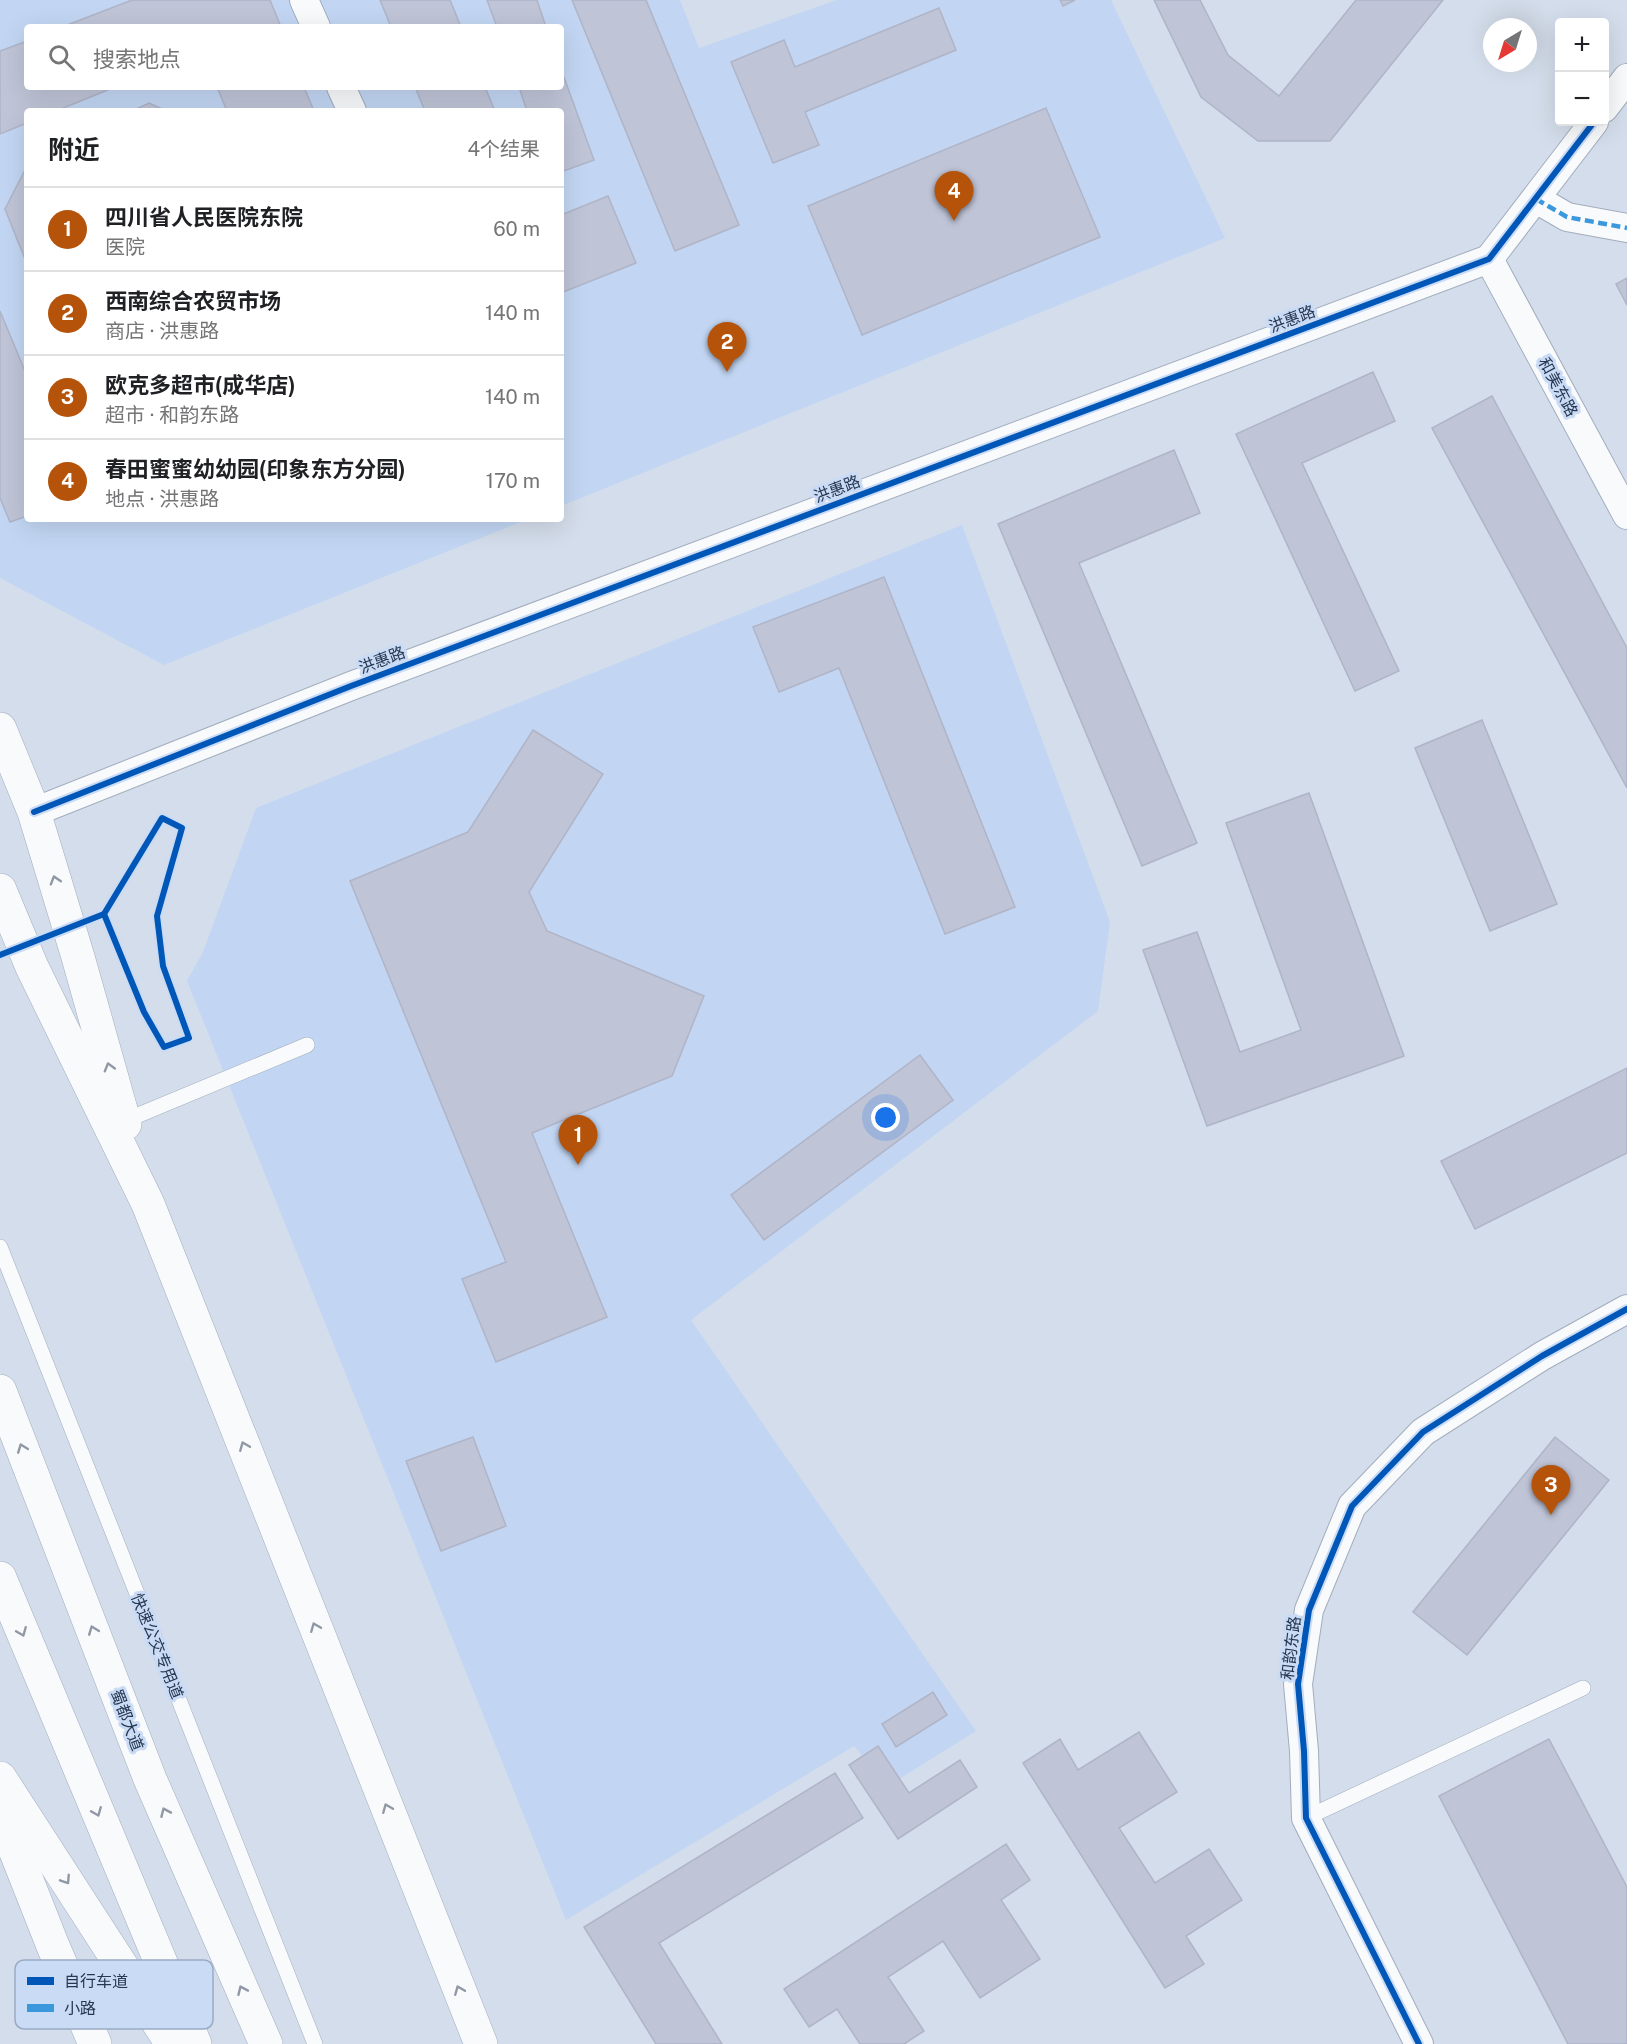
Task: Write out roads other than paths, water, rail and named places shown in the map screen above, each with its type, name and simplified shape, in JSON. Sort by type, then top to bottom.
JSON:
[{"type":"main road","points":[[0,729],[34,812],[148,1204]]},
{"type":"main road","points":[[0,890],[32,967],[148,1204],[481,2044]]},
{"type":"main road","name":"蜀都大道","points":[[0,1391],[150,1779],[266,2044]]},
{"type":"main road","points":[[0,1578],[160,1960]]},
{"type":"main road","points":[[0,1778],[118,1960]]},
{"type":"main road","points":[[0,1812],[59,1960]]},
{"type":"main road","points":[[89,2029],[95,2044]]},
{"type":"main road","points":[[162,2029],[172,2044]]},
{"type":"main road","points":[[189,2029],[195,2044]]},
{"type":"street","points":[[304,0],[315,24]]},
{"type":"street","points":[[1609,103],[1627,78]]},
{"type":"street","points":[[342,90],[351,108]]},
{"type":"street","points":[[1489,260],[1591,126]]},
{"type":"street","points":[[1536,199],[1567,217],[1627,228]]},
{"type":"street","name":"和美东路","points":[[1489,260],[1627,515]]},
{"type":"street","name":"洪惠路","points":[[34,812],[351,686],[1489,260]]},
{"type":"street","name":"和韵东路","points":[[1419,2044],[1306,1818],[1304,1751],[1298,1684],[1309,1610],[1352,1506],[1423,1432],[1542,1356],[1627,1310]]},
{"type":"lane","points":[[124,1121],[307,1045]]},
{"type":"lane","name":"快速公交专用道","points":[[0,1247],[315,2044]]},
{"type":"lane","points":[[1306,1818],[1583,1688]]},
{"type":"place","name":"春田蜜蜜幼幼园(印象东方分园)","points":[[954,221]]},
{"type":"place","name":"西南综合农贸市场","points":[[727,372]]},
{"type":"place","name":"四川省人民医院东院","points":[[578,1165]]},
{"type":"place","name":"欧克多超市(成华店)","points":[[1551,1515]]}]
